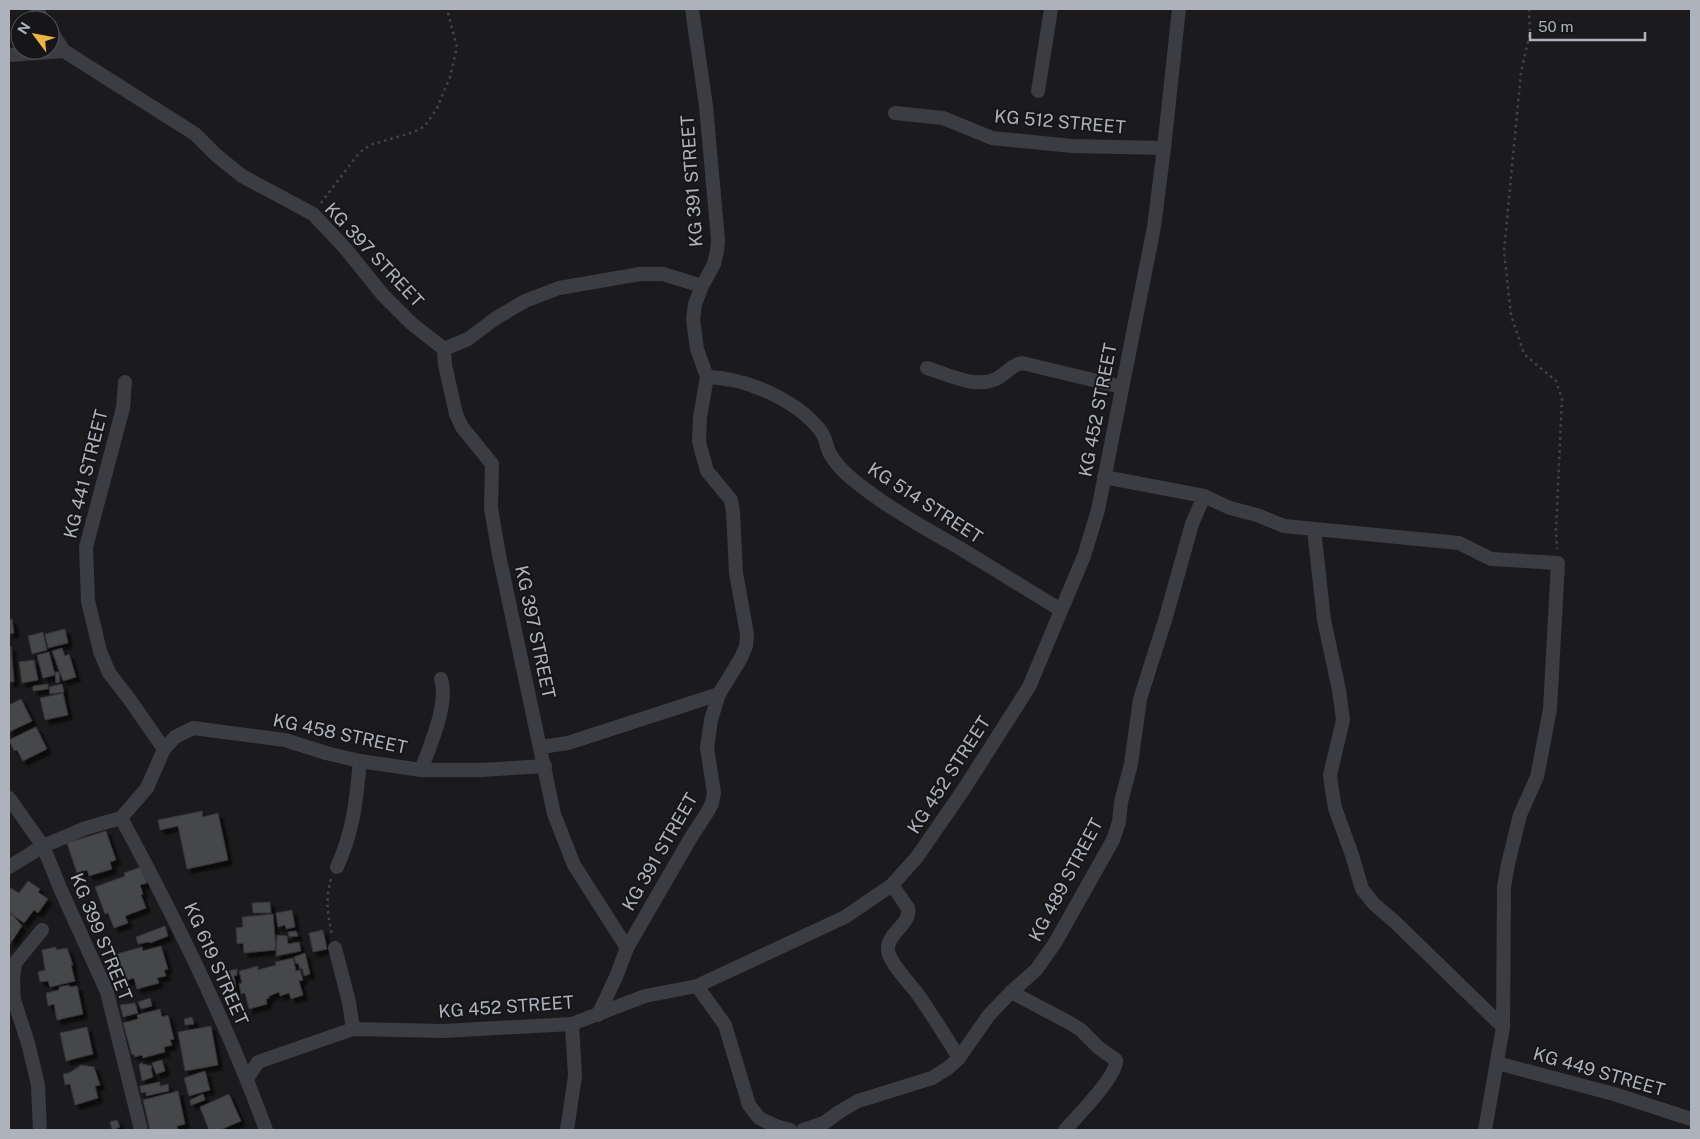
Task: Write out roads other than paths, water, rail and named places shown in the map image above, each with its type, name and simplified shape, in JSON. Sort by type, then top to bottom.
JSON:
[{"type":"street","name":"KG 391 STREET","points":[[598,1014],[616,977],[627,948],[712,803],[714,794],[707,748],[711,720],[719,694],[741,658],[746,646],[747,634],[736,572],[731,500],[707,471],[699,442],[700,417],[707,377],[697,349],[693,318],[695,304],[702,286],[714,264],[718,240],[706,106],[692,9]]},
{"type":"street","points":[[1038,92],[1051,9]]},
{"type":"street","name":"KG 452 STREET","points":[[247,1079],[258,1062],[353,1029],[443,1031],[572,1024],[645,996],[697,986],[845,917],[892,885],[918,857],[1029,687],[1084,556],[1098,510],[1154,227],[1164,148],[1176,10]]},
{"type":"street","points":[[9,55],[64,51],[60,45]]},
{"type":"street","name":"KG 397 STREET","points":[[64,51],[195,134],[216,155],[242,176],[313,214],[345,248],[383,295],[411,323],[444,349],[445,365],[456,414],[462,428],[492,464],[491,508],[499,555],[554,814],[574,865],[627,948]]},
{"type":"street","name":"KG 512 STREET","points":[[895,113],[943,118],[992,138],[1072,146],[1164,148]]},
{"type":"street","points":[[444,349],[468,339],[496,318],[525,301],[560,288],[640,274],[663,274],[702,286]]},
{"type":"street","points":[[927,368],[973,382],[985,383],[998,379],[1013,365],[1022,364],[1122,387]]},
{"type":"street","name":"KG 514 STREET","points":[[707,377],[720,377],[754,386],[782,399],[803,414],[821,431],[828,452],[853,480],[896,511],[1061,610]]},
{"type":"street","name":"KG 441 STREET","points":[[125,382],[123,408],[86,547],[88,601],[100,651],[109,673],[164,749]]},
{"type":"street","points":[[1104,477],[1204,496],[1230,508],[1257,515],[1284,526],[1391,538],[1459,543],[1491,559],[1558,563],[1548,718],[1537,777],[1520,814],[1504,887],[1503,1027],[1485,1130]]},
{"type":"street","name":"KG 489 STREET","points":[[803,1130],[826,1126],[838,1112],[858,1101],[932,1078],[959,1058],[989,1016],[1036,970],[1055,943],[1113,840],[1119,822],[1140,699],[1166,617],[1192,524],[1204,496]]},
{"type":"street","points":[[1314,528],[1324,620],[1339,690],[1343,720],[1330,775],[1335,808],[1362,889],[1374,904],[1503,1027]]},
{"type":"street","points":[[421,770],[435,731],[444,689],[441,679]]},
{"type":"street","points":[[541,747],[568,743],[719,694]]},
{"type":"street","name":"KG 458 STREET","points":[[164,749],[175,737],[193,728],[285,740],[360,761],[421,770],[480,770],[545,766]]},
{"type":"street","points":[[9,868],[43,846],[86,828],[122,818],[147,788],[164,749]]},
{"type":"street","points":[[337,867],[354,817],[360,761]]},
{"type":"street","name":"KG 399 STREET","points":[[9,798],[43,846],[107,992],[141,1130]]},
{"type":"street","name":"KG 619 STREET","points":[[122,818],[168,904],[247,1079],[266,1130]]},
{"type":"street","points":[[892,885],[909,912],[892,938],[888,947],[889,953],[899,972],[918,994],[959,1058]]},
{"type":"street","points":[[40,1130],[38,1085],[28,1043],[14,1000],[13,980],[16,963],[42,930]]},
{"type":"street","points":[[335,948],[349,1002],[353,1029]]},
{"type":"street","points":[[697,986],[725,1026],[749,1105],[759,1118],[790,1130]]},
{"type":"street","points":[[1012,992],[1081,1030],[1099,1048],[1116,1060],[1114,1069],[1101,1088],[1065,1130]]},
{"type":"street","points":[[567,1130],[575,1076],[572,1024]]},
{"type":"street","name":"KG 449 STREET","points":[[1497,1064],[1614,1094],[1691,1119]]}]
